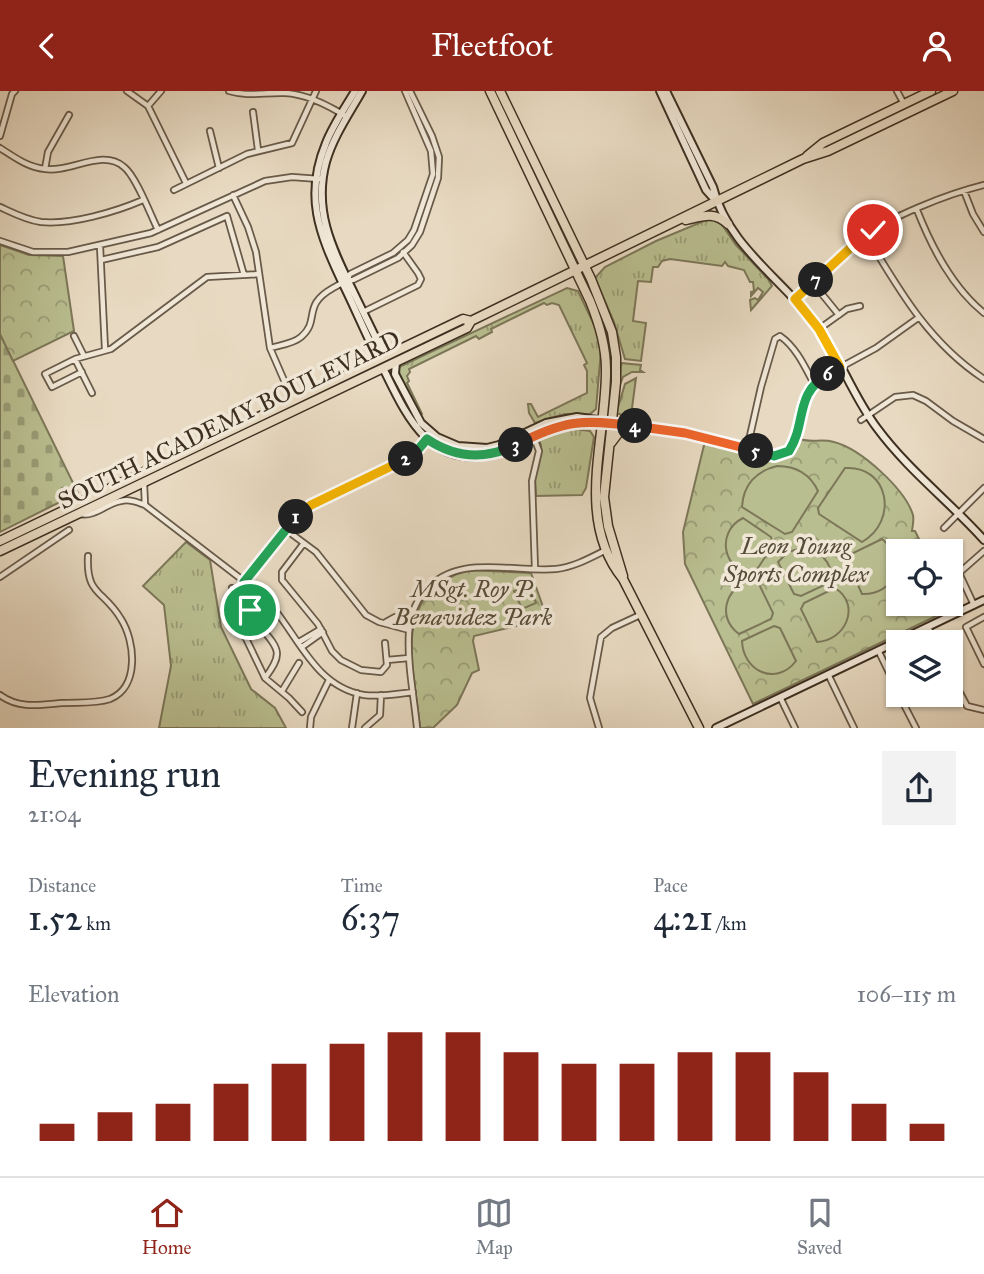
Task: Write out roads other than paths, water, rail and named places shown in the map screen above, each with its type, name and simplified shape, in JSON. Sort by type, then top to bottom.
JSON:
[{"type":"highway","points":[[490,91],[595,311],[604,345],[606,381],[600,422],[596,498],[598,519],[607,550],[699,728]]},
{"type":"highway","points":[[500,91],[609,320],[616,371],[604,497],[605,512],[623,579]]},
{"type":"highway","name":"SOUTH ACADEMY BOULEVARD","points":[[803,159],[823,143],[931,91]]},
{"type":"highway","name":"SOUTH ACADEMY BOULEVARD","points":[[0,551],[467,328],[471,321],[803,159],[828,151],[953,91]]},
{"type":"highway","points":[[670,224],[712,214],[728,224]]},
{"type":"highway","name":"SOUTH ACADEMY BOULEVARD","points":[[0,541],[463,319],[471,321]]},
{"type":"highway","points":[[383,368],[389,360],[426,342],[437,332]]},
{"type":"highway","points":[[307,405],[311,399],[376,366],[385,357]]},
{"type":"highway","points":[[610,445],[620,431],[630,426]]},
{"type":"street","points":[[0,137],[15,91]]},
{"type":"street","points":[[127,91],[148,106],[186,183]]},
{"type":"street","points":[[148,106],[161,91]]},
{"type":"street","points":[[229,91],[258,95],[284,93],[314,100],[344,115]]},
{"type":"street","points":[[174,190],[258,150],[288,146],[314,100],[316,91]]},
{"type":"street","points":[[355,91],[319,179],[324,226],[374,351],[372,363]]},
{"type":"street","points":[[344,115],[362,91]]},
{"type":"street","points":[[270,348],[295,341],[302,336],[309,326],[315,301],[345,281],[350,274],[402,251],[414,230],[433,174],[431,151],[407,91]]},
{"type":"street","points":[[660,91],[706,190],[716,201],[741,242],[795,299],[819,329],[865,417],[984,540]]},
{"type":"street","points":[[666,91],[713,187],[716,201]]},
{"type":"street","points":[[897,91],[904,104]]},
{"type":"street","points":[[253,112],[258,150]]},
{"type":"street","points":[[45,169],[48,152],[69,115]]},
{"type":"street","points":[[210,131],[219,167]]},
{"type":"street","points":[[0,148],[21,162],[45,169],[62,169],[110,159],[127,169],[158,230]]},
{"type":"street","points":[[110,159],[112,150]]},
{"type":"street","points":[[0,241],[20,249],[44,253],[100,246],[158,230],[271,179],[319,179]]},
{"type":"street","points":[[795,299],[866,235],[917,210],[984,185]]},
{"type":"street","points":[[964,191],[984,232]]},
{"type":"street","points":[[233,195],[251,235],[270,348],[294,402]]},
{"type":"street","points":[[0,207],[30,219],[56,222],[119,209],[143,200]]},
{"type":"street","points":[[917,210],[932,246],[967,296],[984,313]]},
{"type":"street","points":[[101,260],[158,247],[227,216],[244,275]]},
{"type":"street","points":[[866,235],[918,318],[947,351],[984,379]]},
{"type":"street","points":[[100,246],[105,349]]},
{"type":"street","points":[[363,312],[418,285],[421,279],[402,251]]},
{"type":"street","points":[[82,372],[52,387],[46,374],[75,359],[111,349],[207,277],[259,274]]},
{"type":"street","points":[[345,281],[385,357]]},
{"type":"street","points":[[813,283],[839,314]]},
{"type":"street","points":[[819,329],[847,309],[860,306]]},
{"type":"street","points":[[383,368],[408,418],[452,452],[480,456],[502,451],[532,433],[562,424],[600,422],[685,433],[774,456],[787,452],[792,445],[804,413],[806,395],[814,384],[876,348],[918,318]]},
{"type":"street","points":[[74,336],[84,356]]},
{"type":"street","points":[[747,449],[775,339],[780,336],[786,340],[814,384]]},
{"type":"street","points":[[75,359],[92,393]]},
{"type":"street","points":[[396,362],[395,374],[429,436]]},
{"type":"street","points":[[865,417],[895,397],[908,395],[926,401],[984,439]]},
{"type":"street","points":[[957,435],[962,427]]},
{"type":"street","points":[[532,433],[538,451],[532,481],[534,569]]},
{"type":"street","points":[[244,582],[285,529],[311,505],[411,456],[429,436]]},
{"type":"street","points":[[144,483],[145,505]]},
{"type":"street","points":[[944,528],[984,488]]},
{"type":"street","points":[[79,513],[87,515],[118,501],[127,500],[145,505],[262,595],[275,608],[315,668],[329,680],[357,693],[381,695],[413,692]]},
{"type":"street","points":[[285,529],[322,559],[366,615],[409,630]]},
{"type":"street","points":[[0,576],[69,530]]},
{"type":"street","points":[[304,543],[281,576],[282,580],[322,631],[332,651],[351,666],[381,672],[387,665],[385,643]]},
{"type":"street","points":[[417,728],[409,658],[409,630],[416,604],[426,590],[448,574],[473,567],[534,569],[570,566],[607,550]]},
{"type":"street","points":[[974,605],[959,573],[984,551]]},
{"type":"street","points":[[0,695],[24,705],[96,701],[115,696],[128,682],[132,659],[128,633],[114,608],[90,583],[87,572],[89,556]]},
{"type":"street","points":[[232,588],[237,616],[265,678],[302,712]]},
{"type":"street","points":[[237,616],[250,610],[262,595]]},
{"type":"street","points":[[716,728],[984,600]]},
{"type":"street","points":[[599,728],[590,698],[601,638],[612,628],[642,614]]},
{"type":"street","points":[[386,622],[395,617],[411,621]]},
{"type":"street","points":[[984,617],[966,627],[984,664]]},
{"type":"street","points":[[245,636],[261,628],[277,652],[276,663],[265,678]]},
{"type":"street","points":[[300,644],[322,631]]},
{"type":"street","points":[[878,650],[886,666]]},
{"type":"street","points":[[387,660],[409,658]]},
{"type":"street","points":[[282,691],[299,663]]},
{"type":"street","points":[[828,674],[854,728]]},
{"type":"street","points":[[310,728],[311,717],[329,680]]},
{"type":"street","points":[[352,728],[357,693]]},
{"type":"street","points":[[365,728],[380,715],[381,695]]},
{"type":"street","points":[[780,697],[795,728]]},
{"type":"street","points":[[963,698],[967,706],[984,710]]},
{"type":"street","points":[[906,707],[916,728]]},
{"type":"park label","name":"Leon Young Sports Complex","points":[[796,560]]},
{"type":"park label","name":"MSgt. Roy P. Benavidez Park","points":[[473,603]]}]
